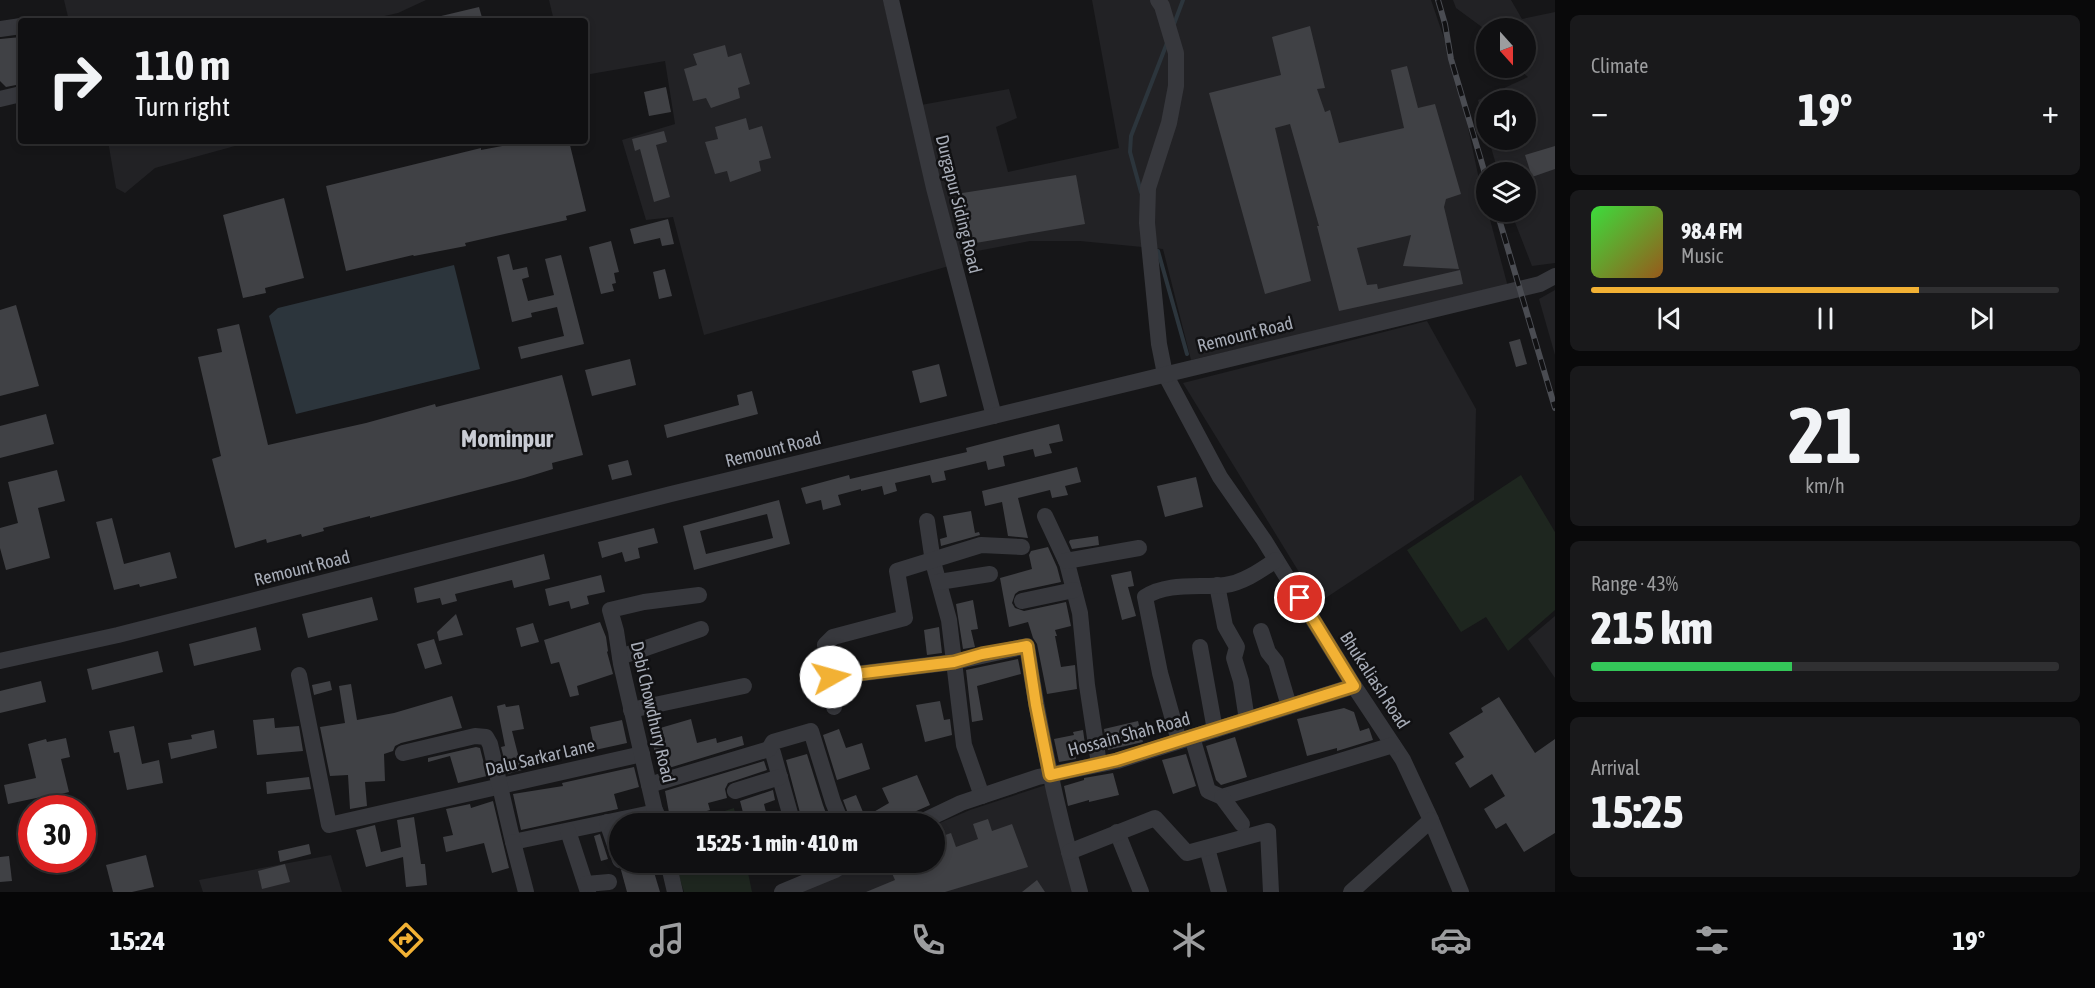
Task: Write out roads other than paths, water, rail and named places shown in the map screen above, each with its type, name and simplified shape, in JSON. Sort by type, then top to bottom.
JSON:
[{"type":"street","name":"Durgapur Siding Road","points":[[891,0],[934,188],[994,416]]},
{"type":"street","name":"Bhukaliash Road","points":[[1158,0],[1169,26],[1176,53],[1176,86],[1169,123],[1148,188],[1147,223],[1159,344],[1165,374],[1220,477],[1276,560],[1403,760],[1461,892]]},
{"type":"street","points":[[0,29],[18,26]]},
{"type":"street","points":[[0,99],[18,95]]},
{"type":"street","name":"Remount Road","points":[[0,661],[118,635],[671,494],[1540,284],[1555,276]]},
{"type":"street","points":[[1045,516],[1066,561],[1080,613],[1087,685],[1099,764]]},
{"type":"street","points":[[927,521],[933,559],[949,620],[964,746],[982,796]]},
{"type":"street","points":[[834,707],[825,645],[833,637],[905,618],[897,571],[981,545],[1022,547]]},
{"type":"street","points":[[1066,561],[1139,548]]},
{"type":"street","points":[[1242,824],[1222,797],[1208,790],[1185,739],[1160,673],[1145,597],[1153,592],[1189,586],[1227,585],[1255,574],[1276,560]]},
{"type":"street","points":[[939,582],[990,574]]},
{"type":"street","points":[[1217,585],[1225,626],[1237,647],[1234,658],[1241,681],[1247,720]]},
{"type":"street","points":[[1023,601],[1074,590]]},
{"type":"street","name":"Debi Chowdhury Road","points":[[656,813],[610,610],[644,602],[699,596]]},
{"type":"street","points":[[620,657],[701,629]]},
{"type":"street","points":[[1261,631],[1268,652],[1276,662],[1289,706]]},
{"type":"street","points":[[831,677],[954,662],[982,654],[1027,646],[1050,775],[1080,892]]},
{"type":"street","points":[[1200,647],[1215,730]]},
{"type":"street","name":"Dalu Sarkar Lane","points":[[300,675],[329,825],[642,754]]},
{"type":"street","points":[[631,710],[744,686]]},
{"type":"street","name":"Hossain Shah Road","points":[[940,813],[961,803],[1050,775],[1099,764],[1185,739],[1354,686]]},
{"type":"street","points":[[649,785],[769,749],[773,742],[811,731],[838,813]]},
{"type":"street","points":[[403,753],[475,736],[486,737],[490,744],[498,787],[526,892]]},
{"type":"street","points":[[1222,797],[1393,745]]},
{"type":"street","points":[[769,749],[773,753],[790,813]]},
{"type":"street","points":[[735,791],[780,777]]},
{"type":"street","points":[[1069,852],[1155,818],[1187,854],[1268,831],[1271,892]]},
{"type":"street","points":[[1351,892],[1431,820]]},
{"type":"street","points":[[513,842],[607,822],[609,828]]},
{"type":"street","points":[[568,831],[587,888],[609,882]]},
{"type":"street","points":[[1117,832],[1142,892]]},
{"type":"street","points":[[1207,848],[1219,892]]},
{"type":"street","points":[[671,873],[675,892]]},
{"type":"street","points":[[810,873],[812,879]]},
{"type":"street","points":[[782,892],[824,873]]},
{"type":"waterway","points":[[1174,24],[1183,0]]},
{"type":"waterway","points":[[1141,192],[1130,152],[1131,136],[1167,43]]},
{"type":"waterway","points":[[1158,251],[1187,354]]},
{"type":"railway","points":[[1438,0],[1451,59],[1482,162]]},
{"type":"railway","points":[[1500,222],[1555,408]]},
{"type":"district","name":"Mominpur","points":[[507,438]]}]
